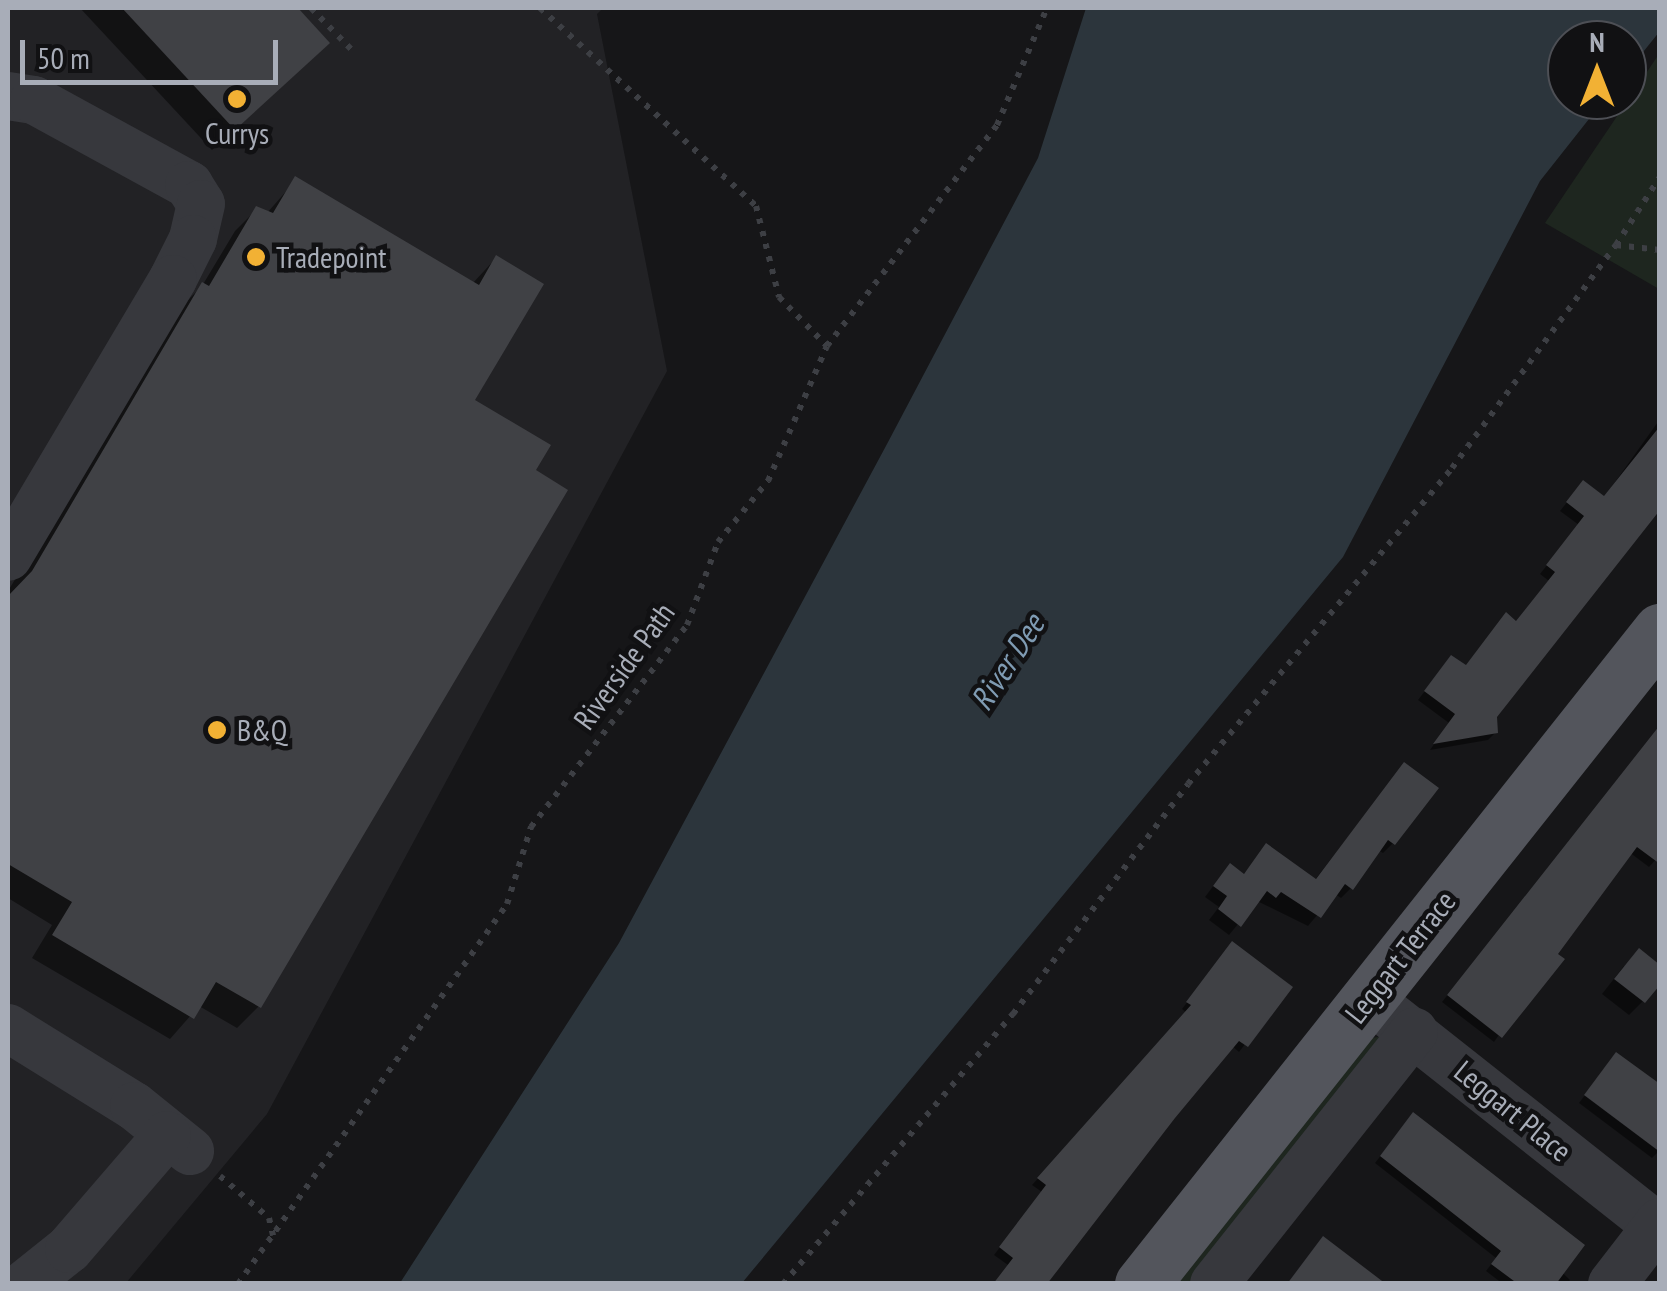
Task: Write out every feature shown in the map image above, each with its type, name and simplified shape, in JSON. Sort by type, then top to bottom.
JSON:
[{"type":"main road","name":"Leggart Terrace","points":[[1142,1284],[1660,631]]},
{"type":"street","points":[[8,96],[34,100],[172,176],[198,194],[201,204],[193,239],[173,279],[8,556]]},
{"type":"street","name":"Leggart Place","points":[[1368,998],[1658,1224]]},
{"type":"street","points":[[8,1028],[134,1106],[178,1143],[26,1284]]},
{"type":"street","name":"Leggart Terrace","points":[[1214,1284],[1414,1032]]},
{"type":"street","points":[[1612,1284],[1658,1224]]},
{"type":"path","points":[[312,8],[350,50]]},
{"type":"path","points":[[540,8],[756,206],[778,297],[827,346]]},
{"type":"path","name":"Riverside Path","points":[[238,1284],[506,904],[532,827],[687,625],[718,542],[768,481],[827,346],[997,125],[1046,8]]},
{"type":"path","points":[[783,1284],[1013,1014],[1188,784],[1452,468],[1616,245],[1660,178]]},
{"type":"path","points":[[1616,245],[1660,250]]},
{"type":"path","points":[[178,1143],[269,1218],[273,1237]]},
{"type":"shaded area","points":[[8,8],[603,8],[597,14],[667,371],[267,1114],[126,1283],[8,1284]]},
{"type":"shaded area","points":[[1659,54],[1659,289],[1545,223],[1614,120],[1647,120],[1647,72]]},
{"type":"shaded area","points":[[1383,1036],[1198,1283],[1177,1284],[1372,1038]]},
{"type":"water","name":"River Dee","points":[[1086,8],[1659,8],[1660,31],[1647,47],[1647,20],[1547,20],[1547,120],[1588,120],[1540,181],[1343,557],[742,1283],[400,1283],[619,943],[1038,158]]},
{"type":"building","name":"Currys","points":[[122,8],[298,8],[330,43],[235,130]]},
{"type":"building","name":"B&Q","points":[[295,176],[479,285],[496,255],[544,284],[475,400],[551,445],[536,470],[568,490],[261,1008],[216,982],[194,1019],[52,935],[72,902],[8,864],[8,596],[32,571],[202,282],[209,286],[256,206],[273,213]]},
{"type":"building","points":[[1660,426],[1660,510],[1497,717],[1498,733],[1433,744],[1455,714],[1424,691],[1451,655],[1466,665],[1506,612],[1516,621],[1555,572],[1546,565],[1584,516],[1566,502],[1583,480],[1604,496]]},
{"type":"building","points":[[1660,725],[1660,864],[1637,847],[1558,954],[1565,959],[1502,1038],[1447,995]]},
{"type":"building","points":[[1404,762],[1439,788],[1395,845],[1388,840],[1353,890],[1345,884],[1321,918],[1281,892],[1276,898],[1267,891],[1241,927],[1218,909],[1227,896],[1213,886],[1230,863],[1244,874],[1266,843],[1316,879]]},
{"type":"building","points":[[1232,941],[1293,987],[1248,1047],[1239,1041],[1175,1118],[1047,1284],[993,1284],[1013,1258],[999,1247],[1046,1185],[1037,1178],[1191,1005],[1186,1002]]},
{"type":"building","points":[[1639,948],[1660,965],[1660,985],[1645,1003],[1614,979]]},
{"type":"building","points":[[1616,1052],[1660,1084],[1660,1152],[1584,1095]]},
{"type":"building","points":[[1413,1112],[1585,1245],[1556,1284],[1518,1284],[1491,1264],[1501,1251],[1380,1156]]},
{"type":"building","points":[[1323,1236],[1386,1284],[1287,1284]]},
{"type":"place","name":"Currys","points":[[237,99]]},
{"type":"place","name":"Tradepoint","points":[[256,257]]},
{"type":"place","name":"B&Q","points":[[217,730]]}]
